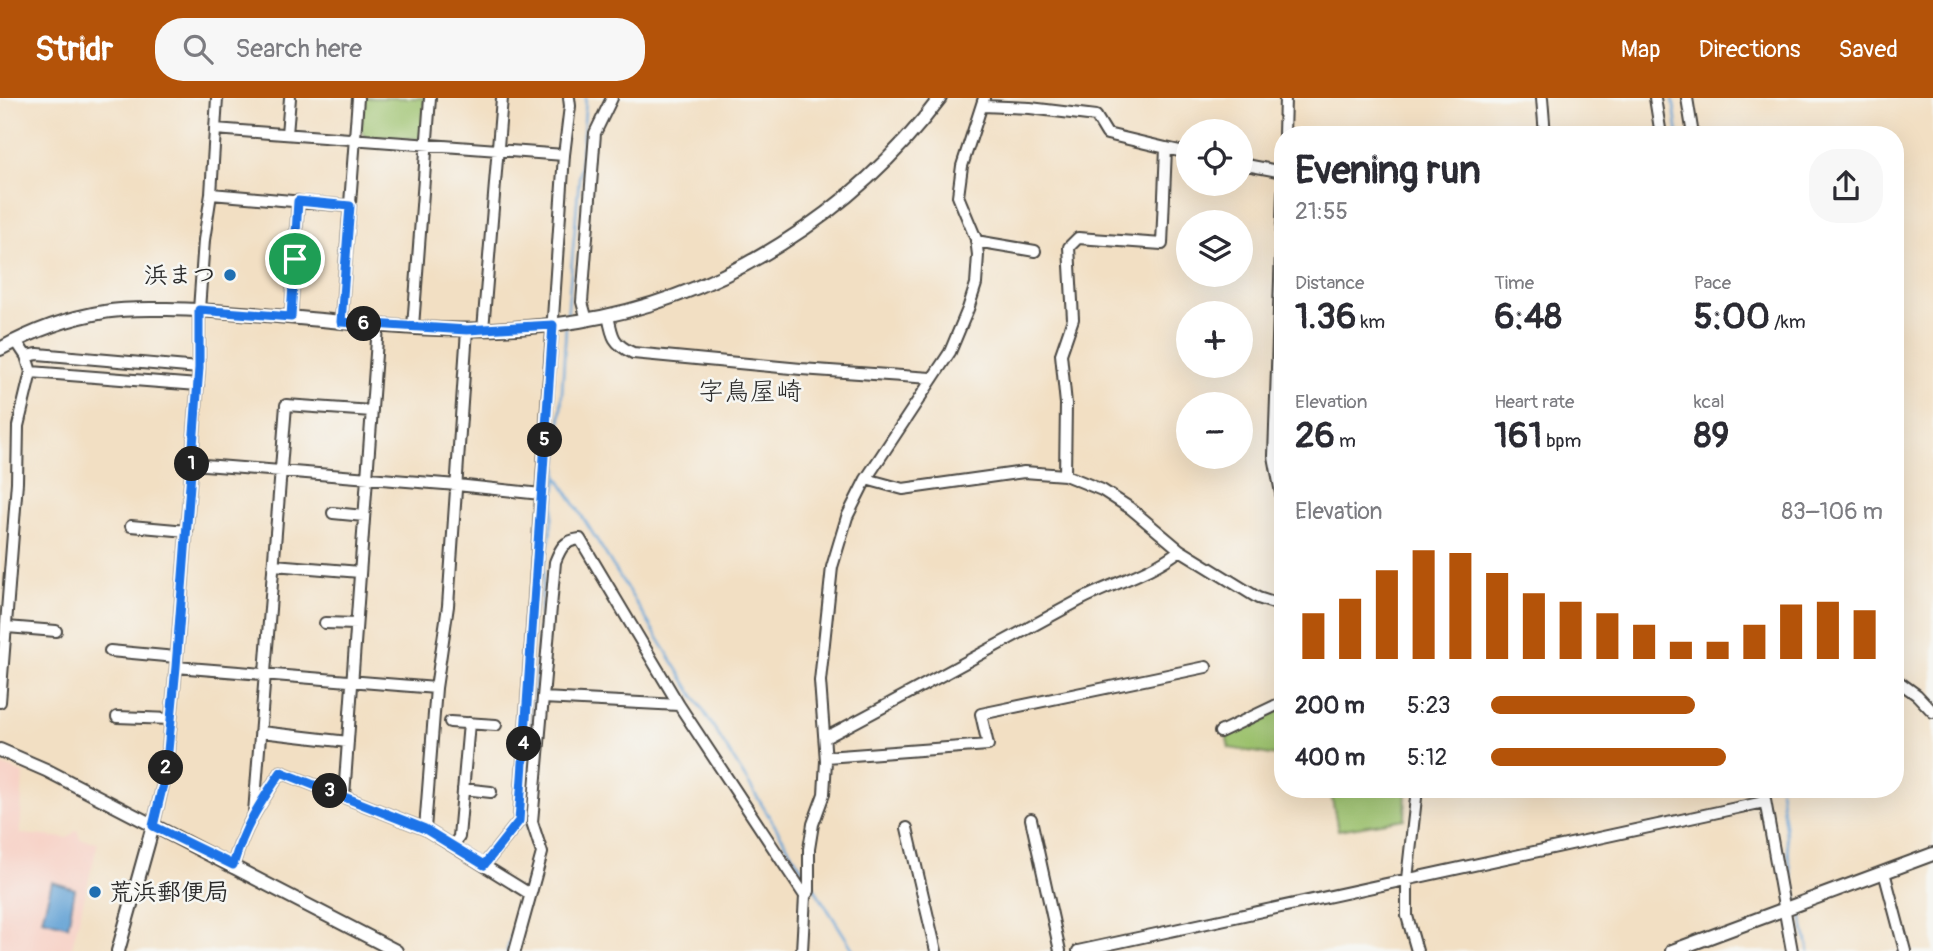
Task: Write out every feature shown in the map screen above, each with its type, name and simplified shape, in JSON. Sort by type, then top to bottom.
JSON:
[{"type":"street","points":[[118,951],[166,772],[187,531],[199,368],[199,310],[204,240],[211,194],[217,98]]},
{"type":"street","points":[[287,134],[290,98]]},
{"type":"street","points":[[341,322],[358,98]]},
{"type":"street","points":[[413,327],[430,98]]},
{"type":"street","points":[[483,330],[502,98]]},
{"type":"street","points":[[484,865],[519,821],[541,494],[557,325],[569,98]]},
{"type":"street","points":[[583,321],[582,302],[595,133],[611,98]]},
{"type":"street","points":[[0,349],[49,326],[105,312],[131,309],[199,310],[378,326],[483,330],[557,325],[644,306],[704,284],[757,259],[798,233],[861,184],[940,98]]},
{"type":"street","points":[[1284,126],[1285,98]]},
{"type":"street","points":[[1542,98],[1544,126]]},
{"type":"street","points":[[1655,98],[1660,126]]},
{"type":"street","points":[[1687,98],[1692,126]]},
{"type":"street","points":[[802,951],[813,824],[824,794],[826,757],[819,698],[832,567],[847,517],[866,479],[950,352],[968,309],[978,270],[976,241],[958,196],[962,166],[983,102],[1096,116],[1107,134],[1176,150]]},
{"type":"street","points":[[215,129],[564,155]]},
{"type":"street","points":[[1065,475],[1066,404],[1061,354],[1073,319],[1069,247],[1078,238],[1162,244],[1166,148]]},
{"type":"street","points":[[1253,167],[1274,171]]},
{"type":"street","points":[[211,194],[350,206]]},
{"type":"street","points":[[291,317],[298,201]]},
{"type":"street","points":[[976,241],[1035,251]]},
{"type":"street","points":[[608,315],[613,337],[620,347],[633,353],[931,379]]},
{"type":"street","points":[[344,796],[378,326]]},
{"type":"street","points":[[425,829],[436,688],[448,606],[467,330]]},
{"type":"street","points":[[0,702],[17,482],[18,426],[31,372],[26,356],[16,341]]},
{"type":"street","points":[[26,356],[38,354],[199,368]]},
{"type":"street","points":[[31,372],[198,385]]},
{"type":"street","points":[[254,813],[286,405],[372,411]]},
{"type":"street","points":[[192,464],[541,494]]},
{"type":"street","points":[[866,479],[903,489],[1024,472],[1065,475],[1102,490],[1130,508],[1180,550],[1258,598],[1274,603]]},
{"type":"street","points":[[333,513],[364,516]]},
{"type":"street","points":[[131,526],[187,531]]},
{"type":"street","points":[[515,951],[525,891],[542,853],[532,822],[555,562],[561,546],[569,541],[580,539],[679,705],[807,893]]},
{"type":"street","points":[[825,738],[1082,599],[1165,562],[1180,550]]},
{"type":"street","points":[[274,565],[360,572]]},
{"type":"street","points":[[325,623],[356,624]]},
{"type":"street","points":[[7,627],[56,631]]},
{"type":"street","points":[[110,651],[266,674],[436,688]]},
{"type":"street","points":[[826,757],[988,745],[981,715],[1206,667]]},
{"type":"street","points":[[1904,686],[1933,712]]},
{"type":"street","points":[[543,698],[679,705]]},
{"type":"street","points":[[1220,732],[1274,706]]},
{"type":"street","points":[[117,717],[170,719]]},
{"type":"street","points":[[450,722],[496,725]]},
{"type":"street","points":[[453,846],[459,837],[469,723]]},
{"type":"street","points":[[261,732],[348,742]]},
{"type":"street","points":[[0,750],[46,770],[397,951]]},
{"type":"street","points":[[233,865],[243,834],[281,772],[425,829],[525,891]]},
{"type":"street","points":[[463,789],[491,792]]},
{"type":"street","points":[[1416,798],[1407,879],[1407,916],[1417,951]]},
{"type":"street","points":[[1764,798],[1792,951]]},
{"type":"street","points":[[1078,951],[1764,802]]},
{"type":"street","points":[[1031,819],[1060,951]]},
{"type":"street","points":[[907,828],[936,951]]},
{"type":"street","points":[[1672,951],[1933,854]]},
{"type":"street","points":[[1884,872],[1905,951]]},
{"type":"shaded area","points":[[0,764],[23,773],[20,834],[67,838],[77,830],[80,839],[98,842],[71,951],[0,951]]},
{"type":"green space","points":[[364,98],[425,98],[422,136],[418,139],[365,137],[361,130]]},
{"type":"green space","points":[[1274,713],[1274,756],[1229,748],[1226,734]]},
{"type":"green space","points":[[1332,798],[1406,798],[1405,819],[1338,830]]},
{"type":"water","points":[[52,882],[75,889],[68,926],[42,919]]},
{"type":"waterway","points":[[567,319],[586,98]]},
{"type":"waterway","points":[[1673,98],[1677,126]]},
{"type":"waterway","points":[[566,326],[557,476],[805,874]]},
{"type":"waterway","points":[[531,834],[525,822],[544,565],[557,476]]},
{"type":"waterway","points":[[1781,798],[1797,900]]},
{"type":"waterway","points":[[524,887],[532,871],[535,847]]},
{"type":"waterway","points":[[813,886],[854,951]]},
{"type":"waterway","points":[[507,951],[522,893]]},
{"type":"waterway","points":[[1800,910],[1809,951]]},
{"type":"place","name":"浜まつ","points":[[230,275]]},
{"type":"place","name":"荒浜郵便局","points":[[95,892]]},
{"type":"district","name":"字鳥屋崎","points":[[750,391]]},
{"type":"route","points":[[298,201],[350,206],[341,322],[467,330],[553,325],[519,821],[484,865],[425,829],[281,772],[243,834],[233,865],[153,826],[166,772],[176,667],[199,368],[199,310],[291,317],[295,259],[298,201]]}]
